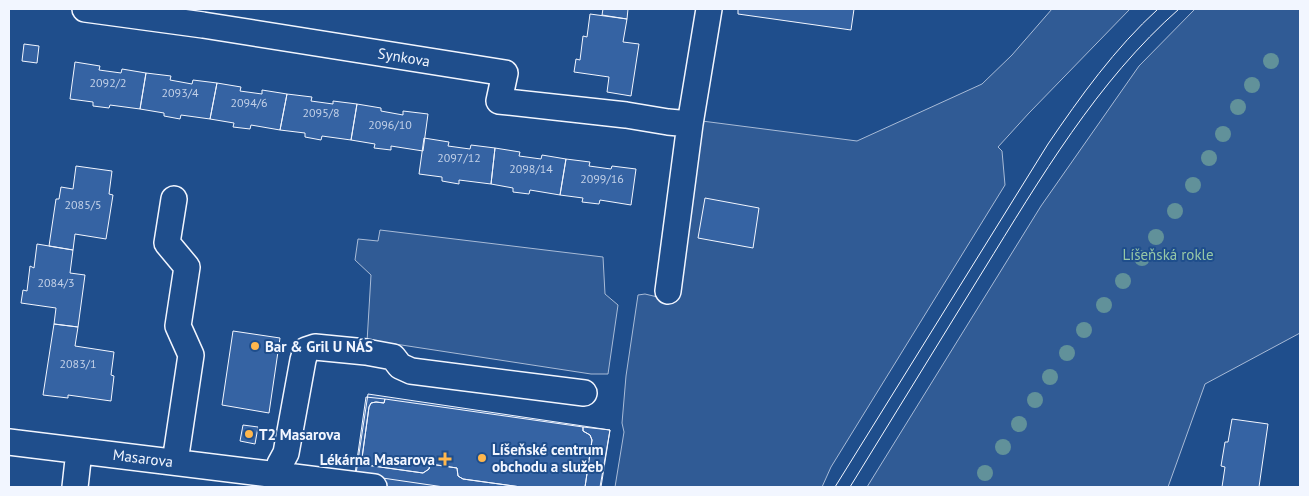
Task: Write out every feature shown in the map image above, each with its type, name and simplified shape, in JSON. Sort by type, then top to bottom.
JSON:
[{"type":"street","name":"Synkova","points":[[85,9],[203,25],[505,73],[499,101],[690,124]]},
{"type":"street","points":[[668,291],[690,124],[709,9]]},
{"type":"street","points":[[174,199],[167,243],[187,267],[178,326],[191,355],[175,462]]},
{"type":"street","points":[[277,481],[280,464],[286,453],[303,360],[306,350],[315,347],[366,352],[393,357],[400,366],[411,371],[584,393]]},
{"type":"street","name":"Masarova","points":[[9,442],[175,462],[277,481],[374,487]]},
{"type":"street","points":[[75,487],[79,451]]},
{"type":"green space","points":[[1052,9],[1130,9],[998,147],[1002,151],[1005,185],[831,467],[822,487],[615,487],[624,432],[622,423],[626,376],[638,295],[645,294],[674,301],[702,121],[857,141],[982,84],[1012,55]]},
{"type":"green space","name":"Líšeňská rokle","points":[[1195,9],[1300,9],[1300,333],[1205,384],[1168,487],[867,487],[1041,206],[1139,66]]},
{"type":"green space","points":[[380,230],[603,257],[605,294],[618,305],[608,374],[591,374],[395,344],[367,342],[371,275],[355,260],[358,239],[378,241]]},
{"type":"building","points":[[603,9],[628,9],[627,19],[602,15]]},
{"type":"building","points":[[738,9],[854,9],[851,30],[738,14]]},
{"type":"building","points":[[590,14],[627,19],[623,42],[639,44],[631,96],[607,92],[609,77],[574,72],[576,59],[580,60],[583,36],[587,37]]},
{"type":"building","points":[[24,44],[39,46],[37,63],[22,61]]},
{"type":"building","points":[[75,62],[100,66],[99,70],[121,73],[122,69],[146,73],[140,109],[110,105],[109,108],[93,106],[93,102],[70,99]]},
{"type":"building","points":[[146,73],[171,76],[170,80],[192,84],[193,80],[217,83],[210,119],[181,115],[180,119],[164,116],[164,113],[140,109]]},
{"type":"building","points":[[217,83],[241,87],[240,91],[262,94],[262,90],[287,94],[280,130],[251,125],[250,129],[233,127],[234,123],[210,119]]},
{"type":"building","points":[[287,94],[312,97],[311,101],[333,104],[333,101],[357,104],[351,140],[322,136],[321,140],[305,137],[305,133],[280,130]]},
{"type":"building","points":[[357,104],[381,108],[381,111],[403,115],[403,111],[428,114],[423,151],[391,146],[391,150],[374,148],[375,144],[351,140]]},
{"type":"building","points":[[424,138],[449,142],[448,146],[470,149],[471,145],[495,148],[491,184],[459,180],[459,184],[442,181],[442,177],[419,174]]},
{"type":"building","points":[[495,148],[520,152],[519,156],[541,159],[542,155],[566,159],[560,195],[530,190],[529,194],[513,192],[513,188],[491,184]]},
{"type":"building","points":[[566,159],[590,162],[589,166],[611,169],[612,166],[636,169],[631,205],[600,200],[599,204],[582,202],[583,198],[560,195]]},
{"type":"building","points":[[76,166],[112,171],[109,194],[113,195],[106,239],[75,234],[73,250],[49,246],[56,199],[59,199],[61,187],[73,189]]},
{"type":"building","points":[[705,198],[759,208],[753,248],[698,238]]},
{"type":"building","points":[[37,244],[73,250],[70,273],[85,275],[78,327],[54,324],[56,308],[21,303],[23,290],[27,291],[30,266],[34,268]]},
{"type":"building","points":[[54,324],[78,327],[75,346],[114,352],[111,375],[114,376],[111,401],[68,395],[68,398],[43,395]]},
{"type":"building","points":[[233,331],[280,338],[269,413],[222,405]]},
{"type":"building","name":"Líšeňské centrum obchodu a služeb","points":[[368,394],[610,430],[601,487],[354,487]]},
{"type":"building","points":[[366,397],[385,399],[384,403],[371,403],[369,407],[362,458],[366,465],[423,473],[429,469],[430,464],[457,468],[458,476],[463,479],[521,487],[444,487],[355,474]]},
{"type":"building","name":"Líšeňské centrum obchodu a služeb","points":[[385,399],[583,427],[583,431],[590,435],[592,440],[585,487],[521,487],[463,479],[458,476],[457,468],[430,464],[429,469],[423,473],[366,465],[362,458],[369,407],[371,403],[384,403]]},
{"type":"building","points":[[1232,419],[1268,424],[1259,487],[1222,487],[1225,467],[1221,466],[1225,442],[1228,442]]},
{"type":"building","name":"T2 Masarova","points":[[243,425],[258,427],[255,444],[240,441]]},
{"type":"building","points":[[583,427],[610,430],[600,487],[585,487],[592,440],[590,435],[583,431]]},
{"type":"tram line","points":[[835,487],[1048,144],[1113,56],[1158,9]]},
{"type":"tram line","points":[[850,487],[1026,201],[1072,132],[1122,67],[1149,37],[1179,9]]},
{"type":"place","name":"Bar & Gril U NÁS","points":[[255,346]]},
{"type":"place","name":"T2 Masarova","points":[[249,434]]},
{"type":"place","name":"Líšeňské centrum obchodu a služeb","points":[[482,458]]},
{"type":"place","name":"Lékárna Masarova","points":[[445,459]]}]
